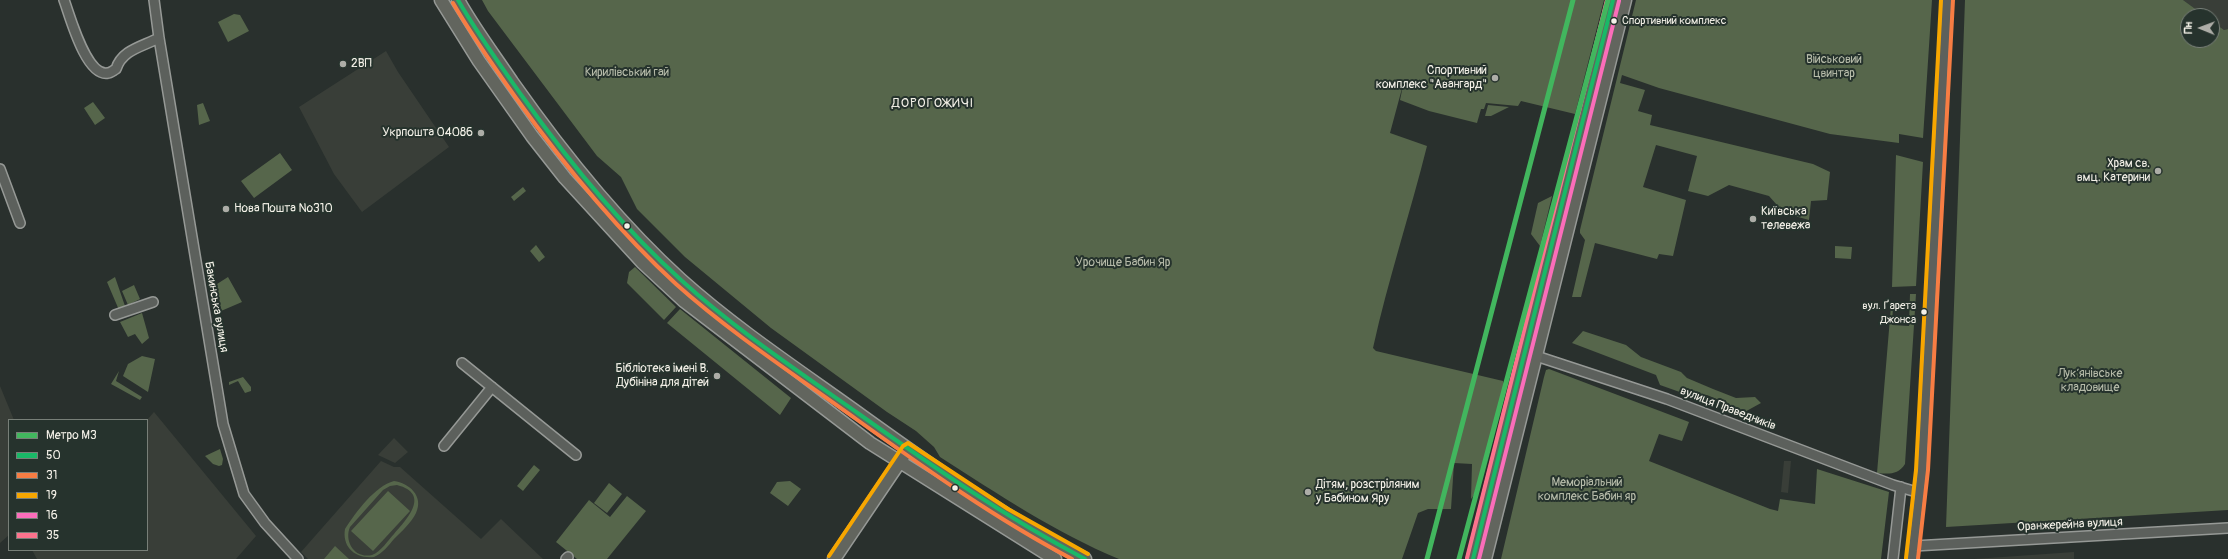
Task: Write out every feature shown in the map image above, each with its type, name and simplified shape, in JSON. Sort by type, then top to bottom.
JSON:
[{"type":"main road","points":[[441,0],[478,60],[532,136],[565,178],[642,262],[684,301],[736,342],[899,463],[1055,559]]},
{"type":"main road","points":[[458,0],[544,127],[580,173],[651,251],[682,281],[727,318],[908,449],[1005,514],[1085,559]]},
{"type":"main road","points":[[1473,559],[1530,354],[1588,122],[1613,0]]},
{"type":"main road","points":[[1588,122],[1625,0]]},
{"type":"main road","points":[[1486,559],[1530,354]]},
{"type":"main road","points":[[834,559],[908,449]]},
{"type":"street","points":[[64,0],[87,61],[100,73],[108,73],[116,69],[119,60],[124,54],[159,38]]},
{"type":"street","name":"Бакинська вулиця","points":[[154,0],[223,424],[244,494],[265,524],[298,559]]},
{"type":"street","points":[[1912,559],[1920,493],[1947,0]]},
{"type":"street","points":[[0,169],[20,223]]},
{"type":"street","points":[[115,315],[153,302]]},
{"type":"street","name":"вулиця Праведників","points":[[1530,354],[1667,399],[1920,493]]},
{"type":"street","points":[[462,363],[576,455]]},
{"type":"street","points":[[444,446],[492,387]]},
{"type":"street","points":[[1893,559],[1901,487]]},
{"type":"street","name":"Оранжерейна вулиця","points":[[1914,546],[2228,528]]},
{"type":"shaded area","points":[[2183,0],[2228,0],[2228,29],[2224,30],[2220,27],[2220,8],[2194,8]]},
{"type":"shaded area","points":[[386,51],[398,72],[449,147],[362,212],[334,174],[299,107]]},
{"type":"shaded area","points":[[0,386],[14,419],[8,419],[8,536],[0,543]]},
{"type":"shaded area","points":[[154,412],[256,536],[236,559],[37,559],[33,551],[148,551],[148,419]]},
{"type":"shaded area","points":[[394,438],[408,452],[395,463],[378,455]]},
{"type":"shaded area","points":[[381,461],[394,467],[400,467],[481,539],[501,519],[543,559],[308,559],[301,552]]},
{"type":"shaded area","points":[[1784,461],[1791,461],[1788,493],[1781,492]]},
{"type":"shaded area","points":[[2074,552],[2074,559],[1974,559]]},
{"type":"green space","name":"Урочище Бабин Яр","points":[[482,0],[1604,0],[1575,114],[1521,101],[1518,106],[1486,103],[1484,109],[1481,109],[1477,123],[1429,111],[1400,100],[1404,81],[1390,133],[1427,146],[1385,297],[1373,348],[1376,351],[1503,381],[1504,385],[1474,495],[1471,499],[1472,464],[1454,463],[1451,509],[1428,509],[1418,513],[1402,559],[1119,559],[1050,525],[940,457],[934,447],[916,431],[887,412],[771,328],[685,257],[637,209],[621,177],[597,156],[488,11]]},
{"type":"green space","name":"Військовий цвинтар","points":[[1636,0],[1932,0],[1923,138],[1899,134],[1899,143],[1830,134],[1659,88],[1622,75],[1620,83],[1645,90],[1638,111],[1652,115],[1650,125],[1813,164],[1830,172],[1827,200],[1811,201],[1809,220],[1784,213],[1769,196],[1729,185],[1708,196],[1688,191],[1697,156],[1656,145],[1643,187],[1686,200],[1673,256],[1659,254],[1657,259],[1595,243],[1581,297],[1572,297],[1585,240],[1580,233],[1580,230]]},
{"type":"green space","name":"Лукʼянівське кладовище","points":[[1965,0],[2183,0],[2194,8],[2180,8],[2180,48],[2220,48],[2220,27],[2224,30],[2228,29],[2228,510],[1946,527]]},
{"type":"green space","points":[[234,14],[240,15],[249,31],[228,42],[218,22]]},
{"type":"green space","points":[[93,102],[105,118],[95,125],[84,108]]},
{"type":"green space","points":[[203,103],[210,121],[199,125],[197,105]]},
{"type":"green space","points":[[1488,105],[1509,107],[1491,116],[1485,116]]},
{"type":"green space","points":[[280,153],[292,170],[254,198],[241,181]]},
{"type":"green space","points":[[1896,155],[1923,162],[1916,286],[1892,287]]},
{"type":"green space","points":[[523,187],[526,191],[514,201],[511,197]]},
{"type":"green space","points":[[1552,196],[1540,246],[1531,234],[1538,203]]},
{"type":"green space","points":[[536,245],[545,257],[539,262],[530,251]]},
{"type":"green space","points":[[1835,246],[1852,247],[1851,259],[1835,258]]},
{"type":"green space","points":[[635,267],[676,307],[664,320],[627,283],[629,272]]},
{"type":"green space","points":[[115,277],[125,306],[119,310],[107,282]]},
{"type":"green space","points":[[228,277],[242,302],[221,311],[217,284]]},
{"type":"green space","points":[[134,285],[140,299],[128,305],[122,291]]},
{"type":"green space","points":[[1910,294],[1916,294],[1905,464],[1902,468],[1893,473],[1877,473],[1891,306],[1893,307],[1892,325],[1909,326]]},
{"type":"green space","points":[[680,309],[791,398],[780,415],[667,323]]},
{"type":"green space","points":[[142,313],[149,338],[142,344],[135,334],[128,337],[120,322]]},
{"type":"green space","points":[[1583,331],[1626,345],[1641,357],[1681,372],[1687,378],[1713,389],[1736,398],[1755,397],[1761,403],[1741,414],[1726,403],[1707,395],[1691,396],[1660,385],[1656,375],[1572,343]]},
{"type":"green space","points":[[142,356],[155,359],[148,392],[123,376],[128,364]]},
{"type":"green space","name":"Меморіальний комплекс Бабин яр","points":[[1549,369],[1689,422],[1682,441],[1659,434],[1649,461],[1770,509],[1778,511],[1780,499],[1815,504],[1817,469],[1889,492],[1881,559],[1501,559],[1544,377],[1546,370]]},
{"type":"green space","points":[[119,371],[116,381],[142,397],[140,400],[111,384]]},
{"type":"green space","points":[[243,377],[251,387],[251,391],[245,393],[238,381],[229,385],[229,382]]},
{"type":"green space","points":[[220,449],[223,459],[222,465],[219,466],[213,464],[205,456]]},
{"type":"green space","points":[[534,465],[540,470],[523,491],[517,486]]},
{"type":"green space","points":[[394,481],[400,482],[414,491],[418,501],[416,513],[406,527],[380,554],[374,557],[367,557],[355,554],[345,541],[345,529],[366,500],[387,484]],"holes":[[[397,485],[407,489],[413,494],[414,501],[410,514],[405,521],[381,549],[372,555],[366,556],[356,552],[352,548],[348,538],[350,527],[383,490],[390,486]]]},
{"type":"green space","points":[[790,481],[801,489],[788,506],[770,493],[777,482]]},
{"type":"green space","points":[[609,483],[622,494],[607,513],[594,503]]},
{"type":"green space","points":[[388,491],[410,511],[373,551],[351,531]]},
{"type":"green space","points":[[627,496],[646,511],[607,559],[577,559],[556,542],[589,500],[610,517]]},
{"type":"green space","points":[[335,546],[349,559],[324,559]]},
{"type":"metro line","name":"M3","points":[[1427,559],[1573,0]]},
{"type":"metro line","name":"M3","points":[[1459,559],[1608,0]]},
{"type":"transit line","name":"50","points":[[458,0],[505,73],[577,169],[637,238],[681,280],[723,316],[768,350],[914,453],[1026,526],[1085,559]]},
{"type":"transit line","name":"35","points":[[1467,558],[1607,0]]},
{"type":"transit line","name":"50","points":[[1473,559],[1613,0]]},
{"type":"transit line","name":"19","points":[[1906,558],[1916,470],[1941,0]]},
{"type":"transit line","name":"31","points":[[1918,559],[1928,470],[1953,0]]},
{"type":"transit line","name":"16","points":[[1479,559],[1619,1]]},
{"type":"transit line","name":"31","points":[[453,3],[475,39],[500,75],[534,123],[572,172],[632,241],[676,284],[741,337],[962,493],[1044,544],[1072,559]]},
{"type":"transit line","name":"19","points":[[829,556],[903,446],[908,443],[1008,509],[1088,554]]},
{"type":"place","name":"Спортивний комплекс","points":[[1614,21]]},
{"type":"place","name":"2ВП","points":[[343,64]]},
{"type":"place","name":"Спортивний комплекс \"Авангард\"","points":[[1495,78]]},
{"type":"place","name":"Укрпошта 04086","points":[[481,133]]},
{"type":"place","name":"Храм св. вмц. Катерини","points":[[2158,171]]},
{"type":"place","name":"Нова Пошта №310","points":[[226,209]]},
{"type":"place","name":"Київська телевежа","points":[[1753,219]]},
{"type":"place","name":"вул. Ґарета Джонса","points":[[1924,312]]},
{"type":"place","name":"Бібліотека імені В. Дубініна для дітей","points":[[717,376]]},
{"type":"place","name":"Дітям, розстріляним у Бабином Яру","points":[[1308,492]]},
{"type":"district","name":"ДОРОГОЖИЧІ","points":[[933,104]]},
{"type":"park label","name":"Кирилівський гай","points":[[627,73]]}]
